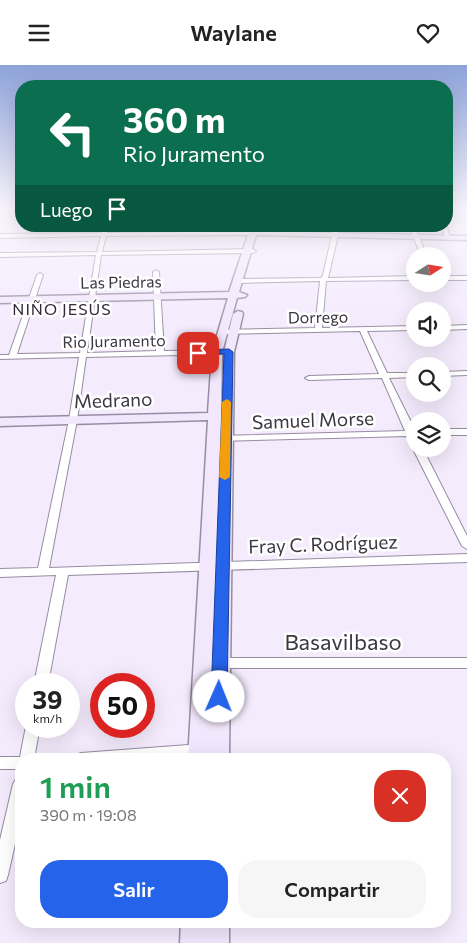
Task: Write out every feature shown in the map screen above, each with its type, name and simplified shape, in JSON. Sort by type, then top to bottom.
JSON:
[{"type":"main road","points":[[199,753],[214,565],[223,352],[250,250]]},
{"type":"main road","name":"Las Piedras","points":[[0,300],[238,295]]},
{"type":"main road","name":"Medrano","points":[[0,422],[220,416]]},
{"type":"main road","points":[[214,565],[220,663],[218,753]]},
{"type":"main road","points":[[193,943],[194,928]]},
{"type":"main road","points":[[216,928],[216,943]]},
{"type":"street","points":[[43,572],[85,355],[100,250]]},
{"type":"street","points":[[0,255],[250,250]]},
{"type":"street","points":[[318,331],[323,279],[326,276],[331,250]]},
{"type":"street","points":[[156,272],[160,353]]},
{"type":"street","points":[[12,357],[40,275]]},
{"type":"street","points":[[451,278],[467,277]]},
{"type":"street","points":[[243,280],[406,278]]},
{"type":"street","points":[[451,328],[467,327]]},
{"type":"street","name":"Dorrego","points":[[227,332],[406,329]]},
{"type":"street","points":[[363,330],[406,419]]},
{"type":"street","name":"Rio Juramento","points":[[0,357],[223,352]]},
{"type":"street","points":[[451,374],[467,373]]},
{"type":"street","points":[[309,378],[406,375]]},
{"type":"street","points":[[451,432],[467,432]]},
{"type":"street","name":"Samuel Morse","points":[[220,439],[406,433]]},
{"type":"street","points":[[422,457],[467,546]]},
{"type":"street","name":"Fray C. Rodríguez","points":[[0,573],[467,558]]},
{"type":"street","points":[[43,673],[63,571]]},
{"type":"street","name":"Basavilbaso","points":[[220,663],[467,663]]},
{"type":"street","points":[[28,753],[31,738]]},
{"type":"street","points":[[0,763],[15,763]]},
{"type":"street","points":[[0,875],[15,811]]},
{"type":"slow traffic","points":[[225,477],[227,402]]},
{"type":"district","name":"NIÑO JESÚS","points":[[62,309]]},
{"type":"route","points":[[198,353],[229,352],[219,697]]}]
